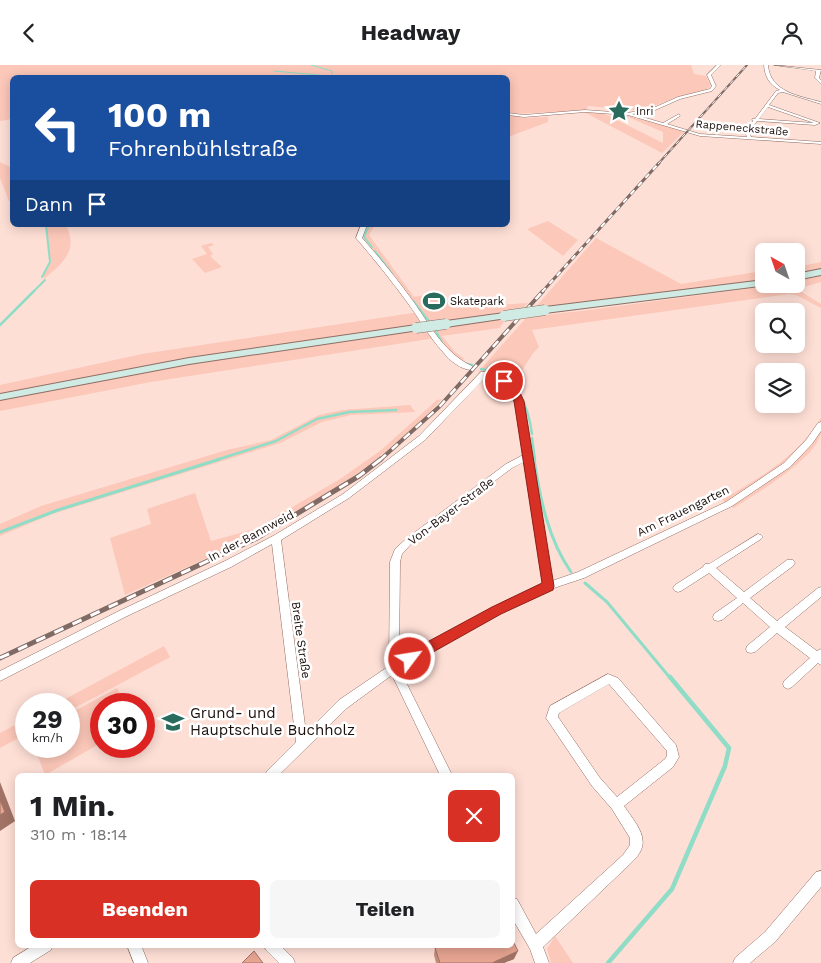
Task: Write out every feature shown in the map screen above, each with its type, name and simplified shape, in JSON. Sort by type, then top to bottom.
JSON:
[{"type":"main road","points":[[805,275],[821,272]]},
{"type":"main road","points":[[0,397],[189,361],[504,316],[755,284]]},
{"type":"street","points":[[510,114],[550,115],[585,111],[628,114],[652,109],[679,98],[711,90],[714,86],[710,75],[719,65]]},
{"type":"street","points":[[766,65],[766,72],[772,83],[784,91],[821,103]]},
{"type":"street","points":[[776,65],[819,71],[817,78],[821,83]]},
{"type":"street","points":[[750,139],[747,132],[754,120],[777,92],[784,91]]},
{"type":"street","points":[[766,105],[819,123]]},
{"type":"street","name":"Rappeneckstraße","points":[[628,114],[700,135],[821,143]]},
{"type":"street","name":"Rappeneckstraße","points":[[662,125],[679,115]]},
{"type":"street","points":[[754,120],[816,125],[819,123]]},
{"type":"street","points":[[363,227],[359,238],[416,309],[439,346],[456,361],[469,368]]},
{"type":"street","name":"In der Bannweid","points":[[0,676],[276,539],[346,496],[396,461],[422,438],[484,374],[504,381],[513,387],[519,401],[526,457]]},
{"type":"street","name":"Am Frauengarten","points":[[273,773],[343,704],[394,668],[442,639],[548,586],[578,576],[728,504],[770,477],[799,454],[821,425]]},
{"type":"street","points":[[526,457],[548,586]]},
{"type":"street","name":"Von-Bayer-Straße","points":[[445,773],[394,668],[395,561],[398,552],[409,541],[509,466],[526,457]]},
{"type":"street","points":[[678,588],[708,567],[758,537]]},
{"type":"street","name":"Breite Straße","points":[[276,539],[302,745]]},
{"type":"street","points":[[718,617],[742,597],[790,563]]},
{"type":"street","points":[[708,567],[777,627],[820,657],[788,684]]},
{"type":"street","points":[[751,649],[821,591]]},
{"type":"street","points":[[535,945],[627,859],[636,847],[636,835],[616,805],[596,782],[552,718],[554,710],[608,679],[614,681],[672,749],[673,757],[669,763],[616,805]]},
{"type":"street","points":[[740,963],[770,937],[821,877]]},
{"type":"street","points":[[515,909],[535,945],[542,963]]},
{"type":"street","points":[[18,963],[41,948]]},
{"type":"street","points":[[135,948],[141,963]]},
{"type":"street","points":[[274,948],[288,963]]},
{"type":"shaded area","points":[[0,65],[691,65],[694,74],[706,76],[711,85],[704,92],[677,97],[649,108],[631,110],[588,106],[586,111],[601,112],[663,143],[663,132],[621,114],[685,131],[662,153],[582,111],[510,114],[510,75],[10,75],[10,119],[0,121]]},
{"type":"shaded area","points":[[510,115],[521,116],[522,118],[548,117],[548,122],[510,136]]},
{"type":"shaded area","points":[[0,162],[10,167],[10,201],[9,201],[0,178]]},
{"type":"shaded area","points":[[548,221],[578,240],[563,256],[527,229]]},
{"type":"shaded area","points":[[46,227],[67,227],[71,243],[67,256],[44,279],[43,274],[50,262]]},
{"type":"shaded area","points":[[363,227],[374,227],[369,235],[414,297],[440,292],[450,306],[457,307],[528,303],[505,320],[500,328],[442,336],[455,352],[465,359],[457,361],[436,338],[151,382],[0,411],[0,385],[142,354],[419,312],[360,237]]},
{"type":"shaded area","points":[[596,238],[681,284],[755,272],[755,282],[534,309]]},
{"type":"shaded area","points":[[211,243],[214,245],[208,247],[213,254],[210,256],[222,267],[205,273],[192,259],[207,254],[201,246]]},
{"type":"shaded area","points":[[821,262],[821,282],[805,287],[805,265]]},
{"type":"shaded area","points":[[755,288],[755,293],[803,293],[821,304],[821,308],[796,295],[789,294],[532,330],[539,347],[533,353],[513,385],[497,376],[478,372],[527,317]]},
{"type":"shaded area","points":[[442,399],[408,433],[372,463],[334,489],[253,536],[125,595],[110,538],[151,524],[147,509],[195,493],[211,541],[255,529],[340,479],[380,451],[437,400]]},
{"type":"shaded area","points":[[410,405],[415,412],[351,415],[322,422],[280,443],[52,514],[0,536],[0,524],[41,506],[227,450],[271,440],[319,415],[342,410]]},
{"type":"shaded area","points":[[821,418],[821,433],[816,443],[797,465],[734,508],[722,500],[777,465],[801,444]]},
{"type":"shaded area","points":[[164,646],[170,657],[103,693],[90,693],[90,700],[80,705],[80,693],[76,693]]},
{"type":"shaded area","points":[[117,688],[120,693],[108,693]]},
{"type":"shaded area","points":[[90,703],[90,749],[80,755],[80,708]]},
{"type":"shaded area","points":[[15,725],[15,740],[0,748],[0,733]]},
{"type":"shaded area","points":[[39,758],[75,758],[48,773],[44,773]]},
{"type":"shaded area","points":[[555,936],[573,963],[551,963],[547,949]]},
{"type":"building","points":[[0,800],[5,812],[0,815]]},
{"type":"building","points":[[515,945],[518,951],[492,963],[440,963],[435,948],[515,948]]},
{"type":"building","points":[[254,951],[263,963],[242,963]]},
{"type":"waterway","points":[[311,65],[332,71],[332,74]]},
{"type":"waterway","points":[[274,71],[318,75]]},
{"type":"waterway","points":[[42,277],[50,262],[46,227]]},
{"type":"waterway","points":[[368,227],[364,237],[372,247]]},
{"type":"waterway","points":[[375,251],[393,275]]},
{"type":"waterway","points":[[0,325],[45,280]]},
{"type":"waterway","points":[[413,301],[431,324]]},
{"type":"waterway","points":[[435,329],[442,343]]},
{"type":"waterway","points":[[467,364],[472,365]]},
{"type":"waterway","points":[[481,369],[486,370]]},
{"type":"waterway","points":[[491,372],[501,377],[515,389],[525,405],[532,434]]},
{"type":"waterway","points":[[216,460],[276,441],[317,419],[349,412],[396,410]]},
{"type":"waterway","points":[[532,438],[535,460]]},
{"type":"waterway","points":[[0,532],[58,510],[220,459]]},
{"type":"waterway","points":[[534,459],[546,518],[556,546],[571,572]]},
{"type":"waterway","points":[[585,583],[607,602],[671,679]]},
{"type":"waterway","points":[[608,963],[672,889],[725,766],[729,748],[670,677]]},
{"type":"railway","points":[[658,164],[747,65]]},
{"type":"railway","points":[[542,292],[659,163]]},
{"type":"railway","points":[[380,460],[440,406],[543,291]]},
{"type":"railway","points":[[0,658],[257,538],[359,476],[381,459]]},
{"type":"place","name":"Inri","points":[[619,111]]},
{"type":"place","name":"Skatepark","points":[[434,301]]},
{"type":"place","name":"Grund- und Hauptschule Buchholz","points":[[173,722]]},
{"type":"route","points":[[410,659],[442,639],[548,586],[526,457],[525,435],[519,401],[513,387],[504,381]]}]
